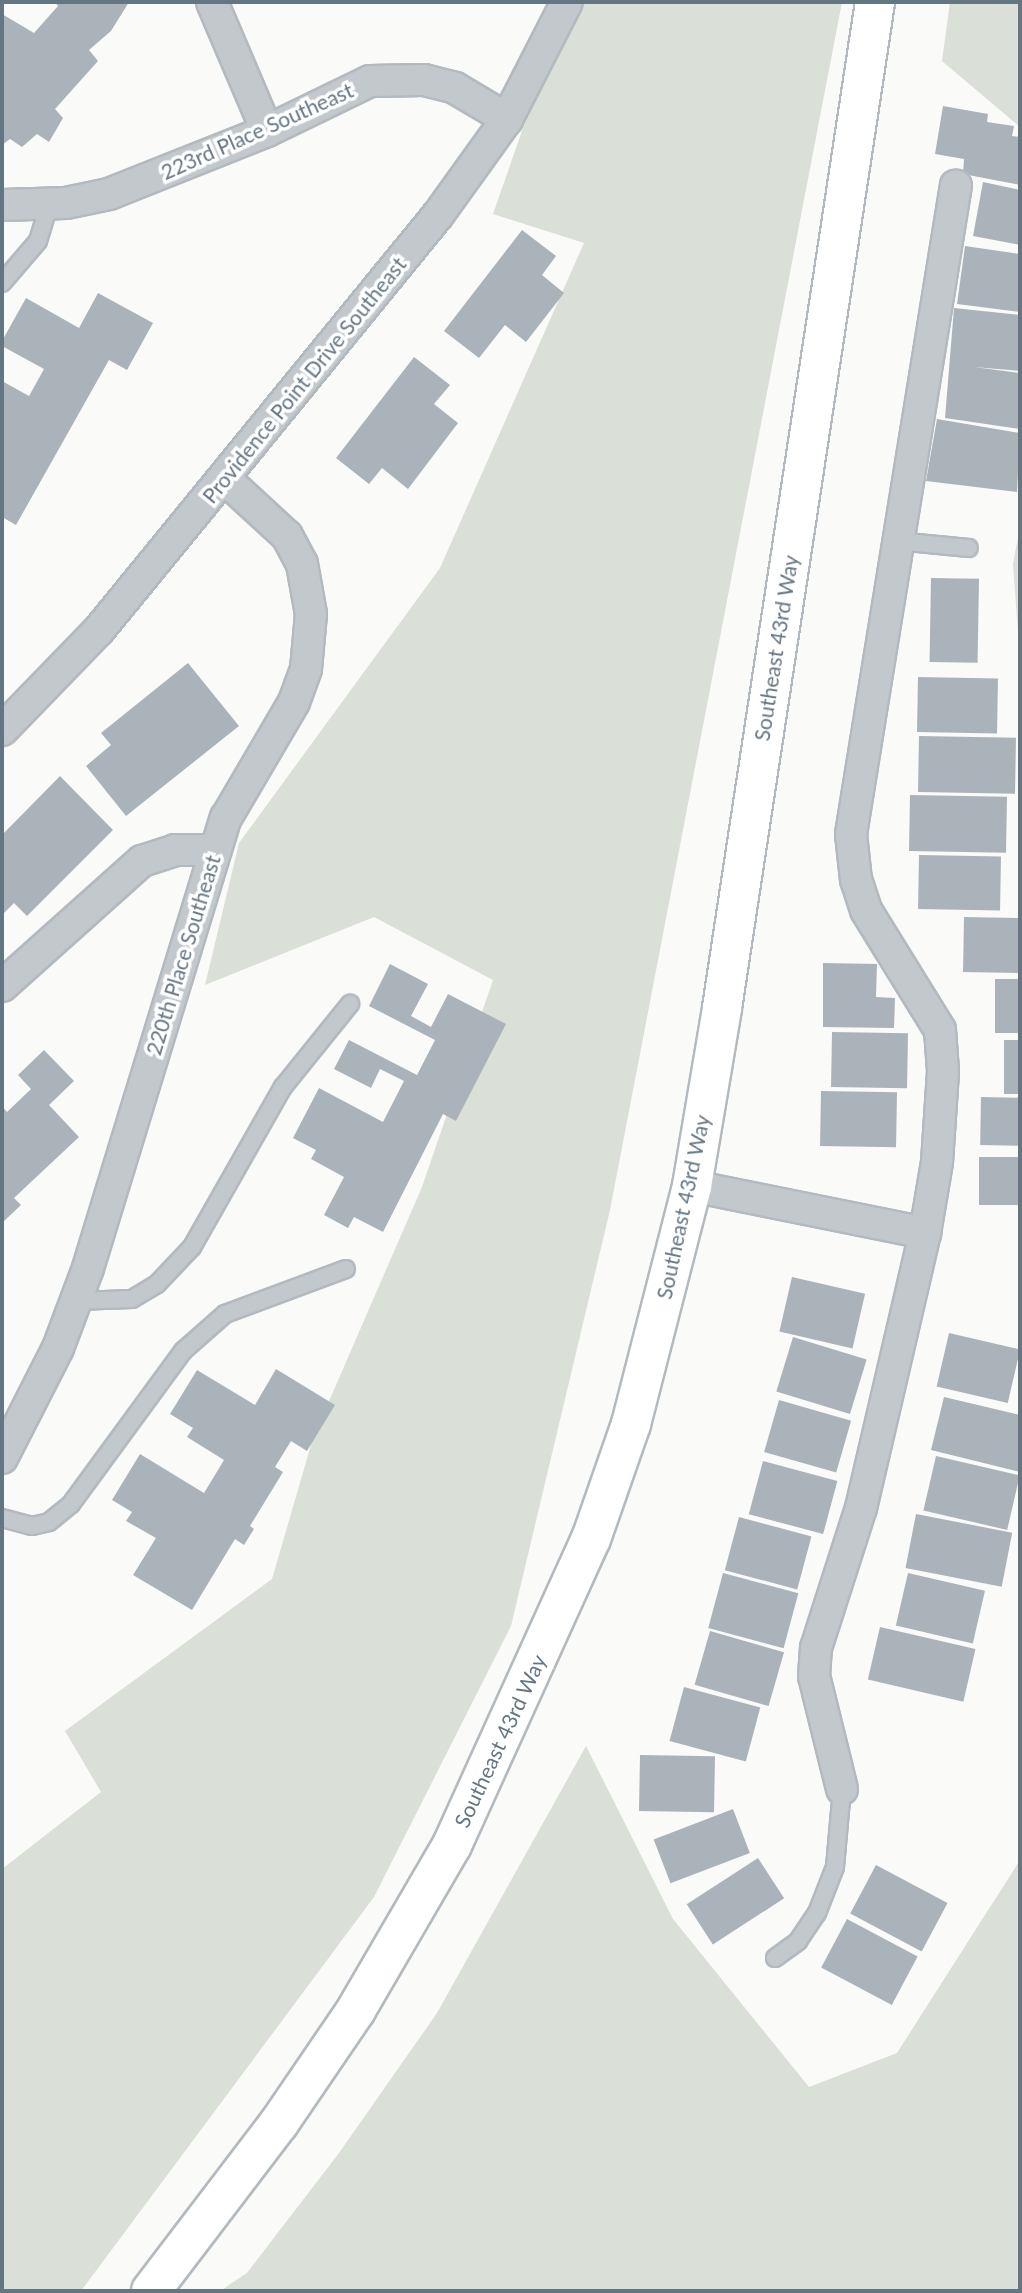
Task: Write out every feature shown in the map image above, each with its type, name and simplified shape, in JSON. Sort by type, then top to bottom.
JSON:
[{"type":"main road","name":"Southeast 43rd Way","points":[[151,2291],[279,2123],[356,2010],[452,1846],[591,1539],[631,1424],[692,1186],[876,2]]},
{"type":"street","points":[[212,2],[267,131]]},
{"type":"street","name":"Providence Point Drive Southeast","points":[[2,730],[99,630],[438,215],[507,118],[567,2]]},
{"type":"street","name":"223rd Place Southeast","points":[[2,205],[49,204],[109,194],[267,131],[370,81],[398,77],[455,88],[507,118]]},
{"type":"street","points":[[842,1789],[814,1676],[816,1648],[861,1508],[925,1233],[937,1162],[943,1071],[940,1030],[866,910],[856,880],[851,834],[956,185]]},
{"type":"street","name":"220th Place Southeast","points":[[2,1458],[58,1348],[76,1301],[226,818],[294,702],[306,669],[311,614],[302,564],[286,536],[225,479]]},
{"type":"street","points":[[2,986],[142,861],[175,850],[214,850]]},
{"type":"street","points":[[692,1186],[925,1233]]},
{"type":"lane","points":[[2,283],[38,241],[49,204]]},
{"type":"lane","points":[[897,541],[969,548]]},
{"type":"lane","points":[[76,1301],[132,1299],[157,1284],[192,1247],[283,1087],[350,1004]]},
{"type":"lane","points":[[2,1518],[32,1526],[49,1522],[71,1504],[183,1351],[225,1314],[346,1269]]},
{"type":"lane","points":[[775,1958],[798,1941],[817,1913],[835,1867],[842,1789]]},
{"type":"shaded area","points":[[567,2],[842,2],[610,1210],[511,1626],[374,1897],[81,2291],[2,2291],[2,1869],[101,1792],[65,1731],[272,1579],[313,1438],[422,1187],[493,980],[374,917],[205,985],[239,843],[440,568],[584,243],[493,214]]},
{"type":"shaded area","points":[[950,2],[1020,2],[1020,127],[942,61]]},
{"type":"shaded area","points":[[1020,527],[1020,658],[1013,564]]},
{"type":"shaded area","points":[[586,1746],[673,1919],[809,2087],[897,2053],[1020,1860],[1020,2291],[220,2291],[247,2273],[339,2153],[437,2013]]},
{"type":"building","points":[[55,2],[129,2],[111,31],[89,50],[98,61],[55,109],[63,118],[49,142],[37,134],[22,147],[10,139],[2,145],[2,14],[34,33],[58,6]]},
{"type":"building","points":[[943,106],[988,114],[987,122],[1014,126],[1012,136],[1020,137],[1020,185],[963,174],[964,159],[935,154]]},
{"type":"building","points":[[983,182],[1020,190],[1020,245],[973,236]]},
{"type":"building","points":[[522,230],[556,256],[542,275],[564,293],[526,342],[505,325],[479,358],[444,331]]},
{"type":"building","points":[[965,246],[1020,254],[1020,312],[957,304]]},
{"type":"building","points":[[98,293],[153,323],[127,370],[109,360],[16,525],[2,517],[2,381],[29,396],[44,369],[2,346],[2,341],[26,298],[79,328]]},
{"type":"building","points":[[954,308],[1020,315],[1020,371],[974,367],[1020,373],[1020,429],[945,418]]},
{"type":"building","points":[[414,357],[450,385],[434,404],[458,423],[408,489],[382,468],[369,484],[336,458]]},
{"type":"building","points":[[937,419],[1020,433],[1017,492],[926,481]]},
{"type":"building","points":[[931,578],[979,579],[978,663],[930,662]]},
{"type":"building","points":[[188,663],[239,726],[126,816],[86,766],[111,745],[101,733]]},
{"type":"building","points":[[918,677],[998,678],[997,733],[917,732]]},
{"type":"building","points":[[919,736],[1016,738],[1015,794],[918,792]]},
{"type":"building","points":[[60,776],[113,830],[27,916],[14,903],[2,915],[2,835]]},
{"type":"building","points":[[910,795],[1007,797],[1006,853],[909,851]]},
{"type":"building","points":[[919,855],[1001,856],[1000,910],[918,909]]},
{"type":"building","points":[[964,917],[1020,918],[1019,973],[963,972]]},
{"type":"building","points":[[823,963],[877,964],[876,997],[895,998],[894,1028],[823,1027]]},
{"type":"building","points":[[390,964],[428,984],[411,1016],[431,1027],[448,994],[506,1024],[456,1121],[443,1114],[383,1232],[354,1217],[348,1228],[324,1215],[344,1177],[311,1159],[316,1150],[293,1138],[319,1088],[383,1122],[404,1081],[380,1069],[371,1088],[334,1069],[349,1040],[417,1075],[435,1040],[369,1006]]},
{"type":"building","points":[[995,979],[1020,979],[1020,1033],[995,1033]]},
{"type":"building","points":[[832,1032],[908,1033],[907,1088],[831,1087]]},
{"type":"building","points":[[1004,1040],[1020,1040],[1020,1094],[1004,1094]]},
{"type":"building","points":[[44,1050],[74,1081],[49,1105],[79,1137],[14,1198],[21,1205],[2,1223],[2,1106],[7,1112],[31,1089],[18,1075]]},
{"type":"building","points":[[821,1091],[897,1092],[896,1147],[820,1146]]},
{"type":"building","points":[[981,1097],[1020,1098],[1019,1146],[980,1145]]},
{"type":"building","points":[[979,1157],[1020,1157],[1020,1205],[979,1205]]},
{"type":"building","points":[[792,1277],[865,1294],[852,1348],[779,1332]]},
{"type":"building","points":[[949,1333],[1020,1349],[1008,1403],[937,1387]]},
{"type":"building","points":[[793,1337],[867,1360],[850,1414],[776,1392]]},
{"type":"building","points":[[276,1369],[335,1405],[307,1451],[291,1441],[275,1467],[283,1472],[250,1526],[254,1529],[244,1545],[235,1539],[192,1610],[133,1575],[156,1538],[126,1521],[132,1512],[112,1500],[140,1454],[204,1493],[224,1460],[187,1437],[193,1428],[170,1414],[197,1370],[255,1405]]},
{"type":"building","points":[[944,1397],[1020,1415],[1020,1472],[931,1450]]},
{"type":"building","points":[[779,1400],[851,1421],[836,1473],[764,1452]]},
{"type":"building","points":[[936,1456],[1020,1475],[1007,1530],[923,1511]]},
{"type":"building","points":[[763,1461],[837,1481],[823,1534],[749,1514]]},
{"type":"building","points":[[916,1514],[1012,1533],[1002,1587],[906,1568]]},
{"type":"building","points":[[739,1517],[811,1536],[797,1590],[725,1570]]},
{"type":"building","points":[[723,1573],[798,1593],[784,1648],[708,1628]]},
{"type":"building","points":[[908,1573],[985,1591],[973,1643],[896,1626]]},
{"type":"building","points":[[880,1627],[975,1649],[963,1702],[868,1680]]},
{"type":"building","points":[[710,1631],[784,1652],[769,1706],[695,1685]]},
{"type":"building","points":[[684,1687],[760,1707],[746,1762],[670,1741]]},
{"type":"building","points":[[640,1755],[715,1756],[714,1812],[639,1811]]},
{"type":"building","points":[[733,1809],[750,1853],[670,1883],[654,1839]]},
{"type":"building","points":[[758,1858],[784,1898],[713,1945],[687,1904]]},
{"type":"building","points":[[876,1865],[948,1903],[922,1952],[850,1914]]},
{"type":"building","points":[[847,1919],[918,1957],[892,2005],[821,1968]]}]
